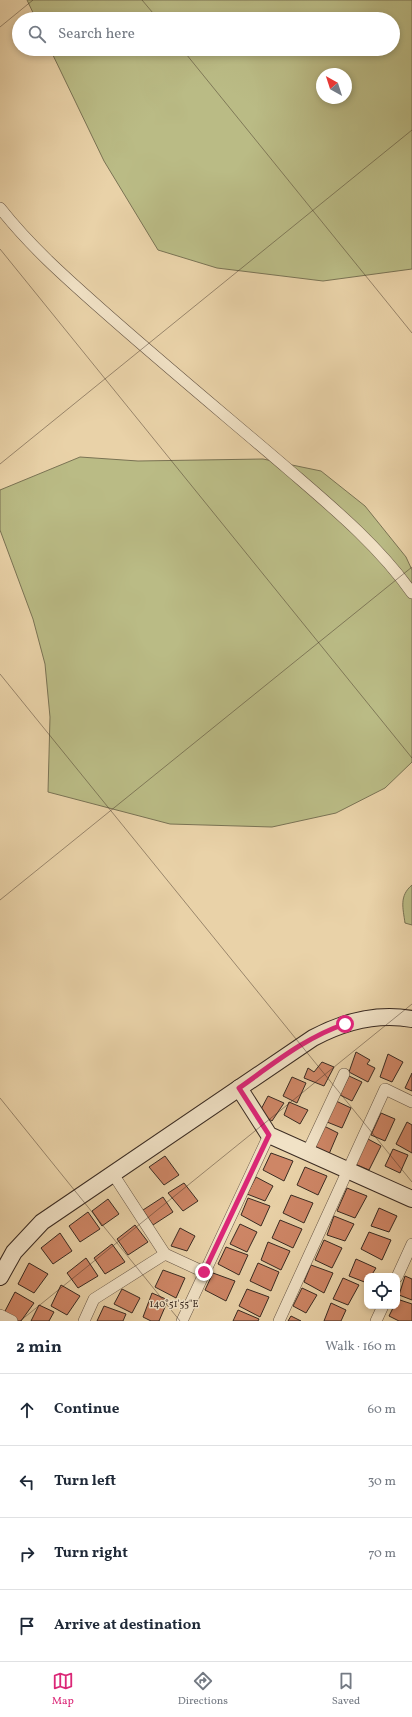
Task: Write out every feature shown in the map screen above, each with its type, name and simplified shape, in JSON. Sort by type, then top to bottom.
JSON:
[{"type":"street","points":[[0,208],[30,244],[70,282],[146,350],[195,389],[369,541],[412,593]]},
{"type":"street","points":[[0,1277],[14,1252],[42,1222],[296,1048],[329,1029],[345,1024],[374,1018],[392,1017],[412,1019]]},
{"type":"street","points":[[308,1152],[344,1074]]},
{"type":"street","points":[[239,1088],[269,1135],[348,1172],[412,1199]]},
{"type":"street","points":[[279,1321],[385,1089],[412,1102]]},
{"type":"street","points":[[182,1321],[269,1135]]},
{"type":"street","points":[[113,1174],[165,1254],[204,1272]]},
{"type":"street","points":[[399,1273],[412,1244]]},
{"type":"street","points":[[84,1321],[94,1299],[165,1254]]},
{"type":"street","points":[[376,1321],[382,1309]]},
{"type":"street","points":[[0,1315],[12,1321]]},
{"type":"green space","points":[[27,0],[412,0],[412,269],[323,281],[217,268],[158,250],[104,161],[53,56],[400,56],[400,12],[33,12]]},
{"type":"green space","points":[[80,457],[138,461],[263,459],[321,471],[365,506],[406,557],[412,570],[412,762],[385,788],[336,813],[272,827],[170,824],[48,792],[50,717],[45,664],[33,619],[0,530],[0,490]]},
{"type":"green space","points":[[412,885],[412,925],[405,923],[403,902],[405,893]]},
{"type":"building","points":[[356,1052],[370,1060],[367,1064],[375,1068],[368,1082],[349,1072]]},
{"type":"building","points":[[388,1054],[403,1062],[392,1082],[380,1077]]},
{"type":"building","points":[[322,1062],[334,1067],[324,1086],[304,1078],[308,1068],[314,1072]]},
{"type":"building","points":[[412,1073],[412,1091],[405,1088]]},
{"type":"building","points":[[349,1076],[362,1082],[352,1101],[340,1095]]},
{"type":"building","points":[[292,1077],[306,1083],[297,1103],[283,1096]]},
{"type":"building","points":[[268,1096],[284,1103],[272,1121],[259,1113]]},
{"type":"building","points":[[336,1101],[351,1108],[342,1128],[327,1122]]},
{"type":"building","points":[[289,1102],[308,1110],[300,1124],[284,1115]]},
{"type":"building","points":[[381,1113],[395,1119],[385,1141],[371,1135]]},
{"type":"building","points":[[407,1122],[412,1125],[412,1153],[396,1144]]},
{"type":"building","points":[[324,1126],[338,1133],[329,1154],[313,1149]]},
{"type":"building","points":[[368,1139],[381,1146],[369,1170],[355,1164]]},
{"type":"building","points":[[393,1149],[408,1155],[400,1173],[385,1166]]},
{"type":"building","points":[[271,1153],[293,1161],[284,1181],[263,1170]]},
{"type":"building","points":[[165,1156],[179,1175],[164,1185],[149,1167]]},
{"type":"building","points":[[305,1167],[327,1176],[318,1195],[297,1185]]},
{"type":"building","points":[[256,1177],[273,1186],[265,1201],[247,1194]]},
{"type":"building","points":[[184,1183],[198,1201],[183,1211],[168,1193]]},
{"type":"building","points":[[347,1188],[367,1196],[355,1218],[337,1211]]},
{"type":"building","points":[[291,1195],[313,1203],[304,1223],[283,1213]]},
{"type":"building","points":[[163,1197],[173,1212],[153,1225],[143,1210]]},
{"type":"building","points":[[248,1198],[270,1206],[261,1226],[241,1215]]},
{"type":"building","points":[[108,1199],[119,1214],[102,1226],[92,1211]]},
{"type":"building","points":[[379,1208],[397,1216],[389,1232],[371,1226]]},
{"type":"building","points":[[88,1212],[100,1229],[80,1242],[69,1226]]},
{"type":"building","points":[[334,1216],[354,1224],[345,1241],[327,1235]]},
{"type":"building","points":[[280,1220],[302,1229],[293,1248],[272,1238]]},
{"type":"building","points":[[240,1224],[257,1232],[247,1252],[230,1244]]},
{"type":"building","points":[[135,1225],[148,1242],[128,1255],[117,1239]]},
{"type":"building","points":[[180,1228],[195,1236],[187,1251],[171,1246]]},
{"type":"building","points":[[369,1232],[391,1240],[382,1260],[361,1249]]},
{"type":"building","points":[[60,1233],[72,1251],[53,1264],[41,1248]]},
{"type":"building","points":[[324,1240],[342,1248],[332,1268],[315,1260]]},
{"type":"building","points":[[268,1242],[290,1251],[281,1270],[261,1260]]},
{"type":"building","points":[[112,1244],[125,1262],[105,1274],[94,1258]]},
{"type":"building","points":[[226,1247],[248,1255],[239,1275],[218,1264]]},
{"type":"building","points":[[86,1258],[98,1276],[78,1288],[67,1273]]},
{"type":"building","points":[[356,1259],[376,1268],[373,1273],[364,1273],[364,1282],[349,1276]]},
{"type":"building","points":[[29,1263],[48,1274],[34,1293],[18,1284]]},
{"type":"building","points":[[258,1263],[279,1272],[271,1291],[250,1281]]},
{"type":"building","points":[[311,1265],[333,1273],[324,1293],[304,1282]]},
{"type":"building","points":[[163,1270],[185,1278],[176,1298],[155,1287]]},
{"type":"building","points":[[213,1273],[235,1281],[226,1301],[205,1290]]},
{"type":"building","points":[[405,1276],[412,1279],[412,1300],[400,1295]]},
{"type":"building","points":[[343,1278],[359,1285],[348,1305],[333,1299]]},
{"type":"building","points":[[61,1285],[80,1296],[67,1315],[51,1306]]},
{"type":"building","points":[[302,1288],[317,1295],[306,1313],[293,1306]]},
{"type":"building","points":[[122,1289],[140,1298],[132,1313],[114,1304]]},
{"type":"building","points":[[247,1289],[269,1297],[260,1317],[239,1306]]},
{"type":"building","points":[[15,1292],[34,1303],[21,1321],[18,1321],[4,1313]]},
{"type":"building","points":[[152,1293],[168,1300],[159,1321],[151,1321],[143,1317]]},
{"type":"building","points":[[400,1300],[412,1304],[412,1321],[399,1321],[389,1316],[392,1309],[400,1309]]},
{"type":"building","points":[[331,1303],[346,1310],[341,1321],[324,1321]]},
{"type":"building","points":[[39,1305],[54,1312],[49,1321],[31,1321]]},
{"type":"building","points":[[104,1306],[126,1314],[123,1321],[97,1321]]},
{"type":"building","points":[[238,1310],[259,1319],[258,1321],[233,1321]]},
{"type":"building","points":[[291,1316],[301,1321],[288,1321]]},
{"type":"route","points":[[204,1272],[269,1135],[239,1088],[296,1048],[329,1029],[345,1024]]}]
